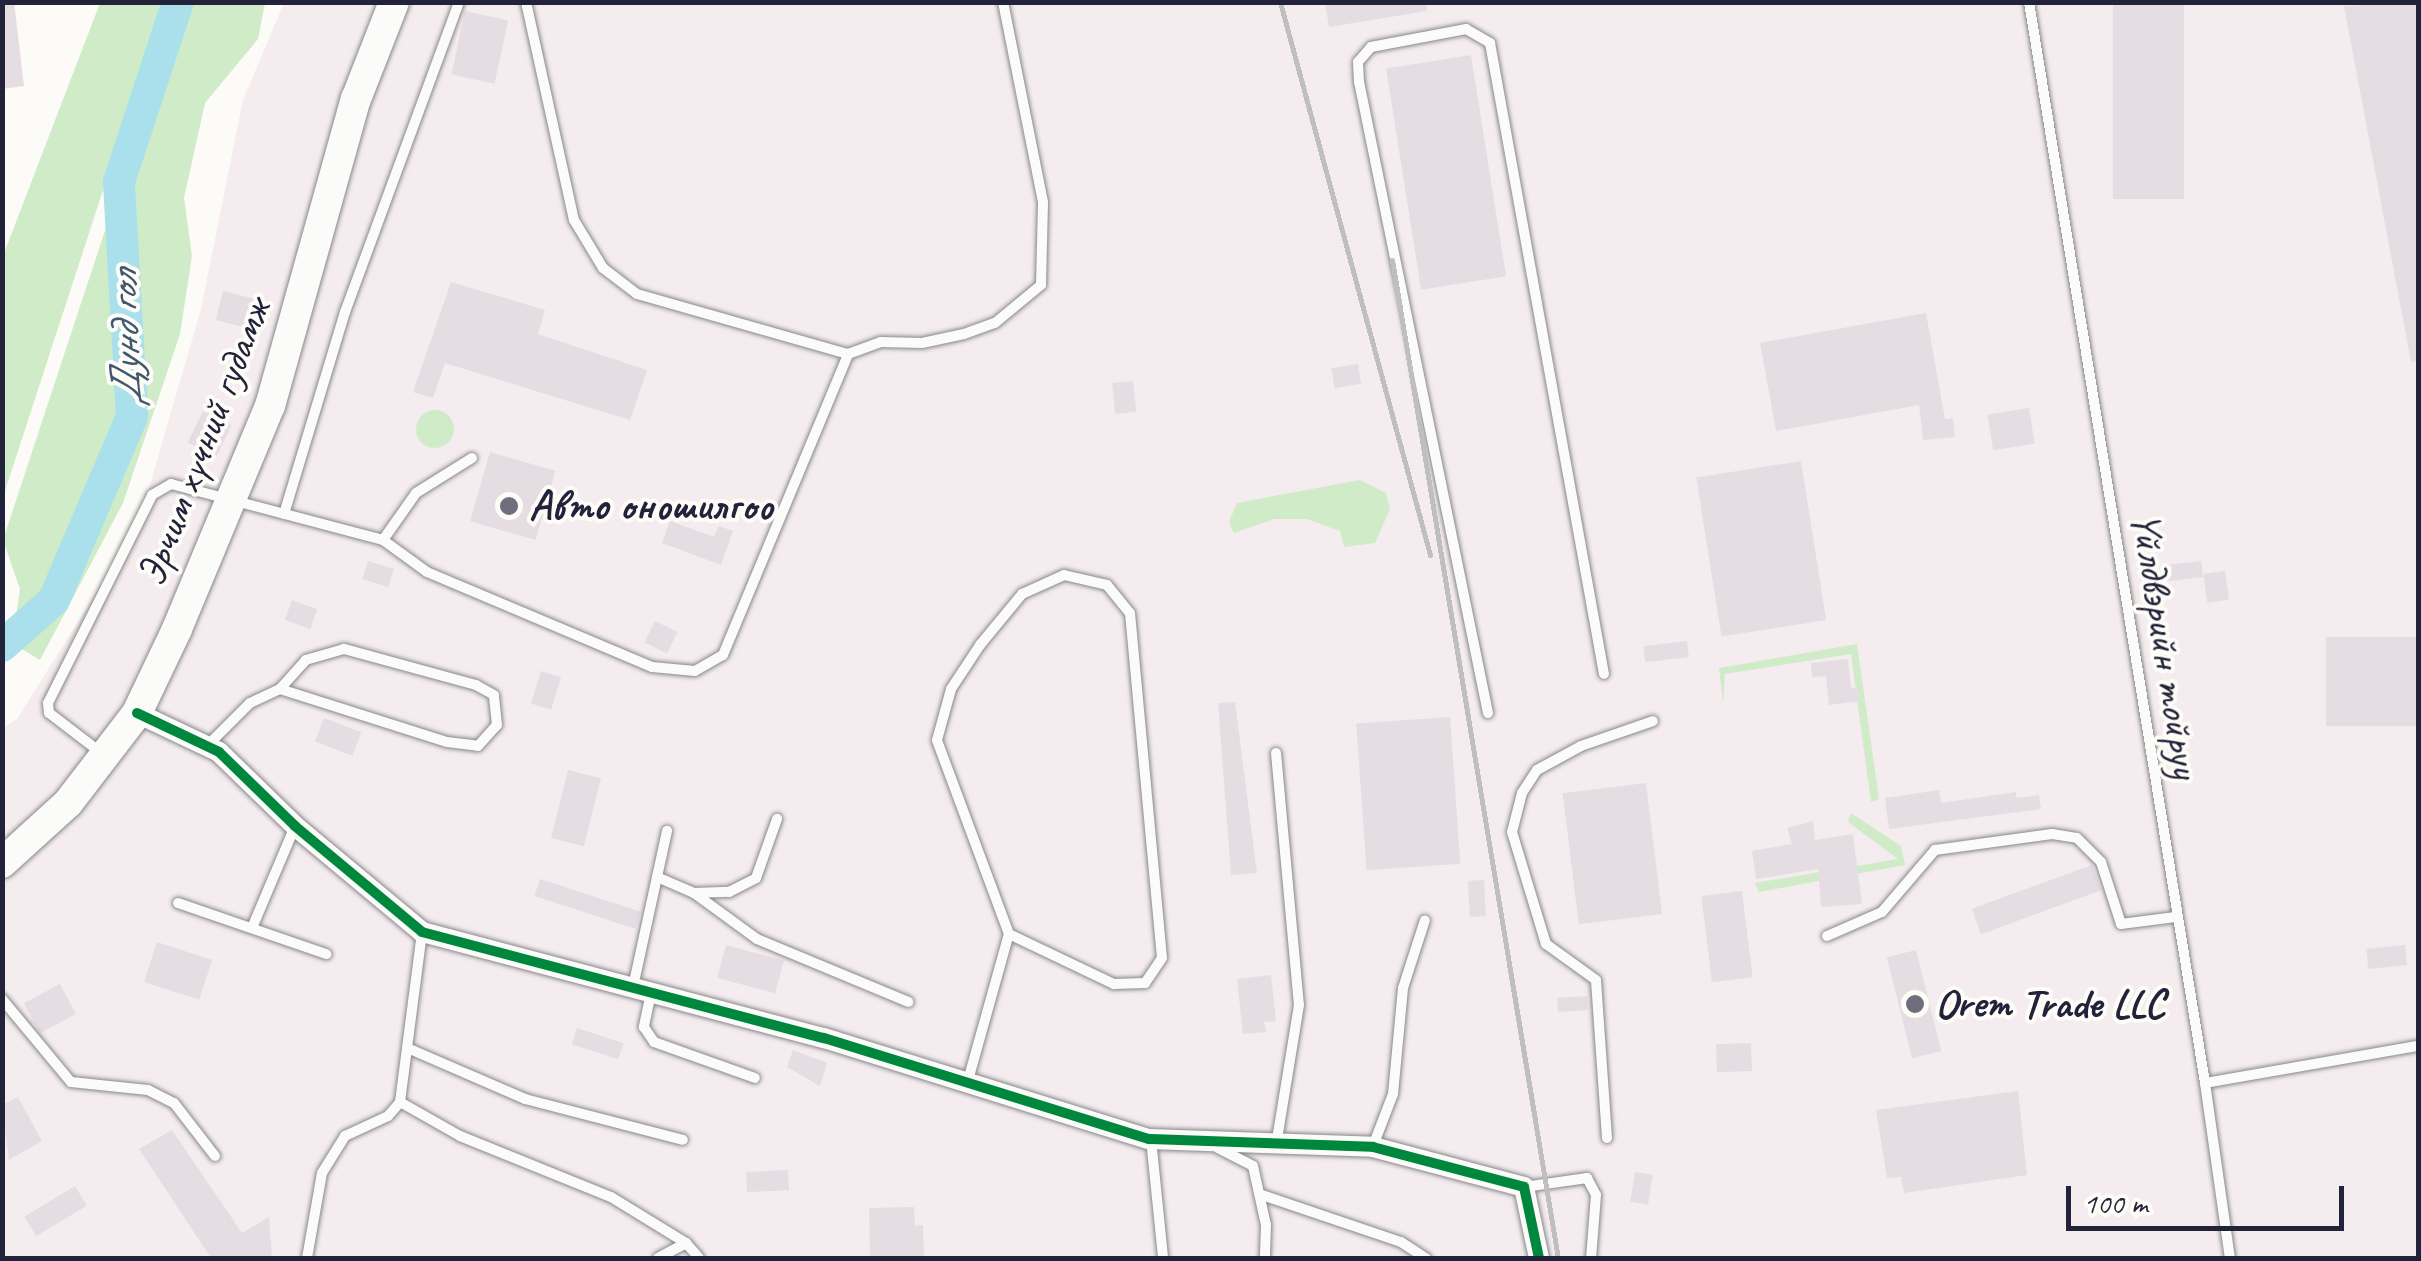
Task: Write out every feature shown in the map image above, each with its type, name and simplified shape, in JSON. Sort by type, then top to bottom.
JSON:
[{"type":"main road","name":"Эрчим хүчний гудамж","points":[[2,863],[68,804],[137,712],[234,502],[307,291],[356,99],[394,2]]},
{"type":"street","points":[[137,712],[208,745],[295,826],[422,932],[642,990],[1149,1139],[1277,1140],[1372,1147],[1524,1186],[1539,1258]]},
{"type":"lane","points":[[284,514],[345,312],[459,2]]},
{"type":"lane","points":[[526,2],[574,220],[604,268],[636,294],[848,354],[881,342],[922,344],[964,334],[995,322],[1041,285],[1044,202],[1003,2]]},
{"type":"lane","name":"Үйлдвэрийн тойруу","points":[[2029,2],[2230,1258]]},
{"type":"lane","points":[[1488,714],[1359,82],[1358,62],[1371,47],[1466,30],[1490,43],[1604,674]]},
{"type":"lane","points":[[104,756],[49,713],[48,703],[152,495],[189,484],[234,502],[383,540],[426,572],[652,667],[695,671],[723,655],[848,354]]},
{"type":"lane","points":[[383,540],[416,493],[472,458]]},
{"type":"lane","points":[[967,1085],[1009,934],[937,740],[951,689],[980,644],[1022,594],[1064,575],[1107,584],[1130,613],[1162,958],[1145,983],[1114,984],[1009,934]]},
{"type":"lane","points":[[208,745],[250,703],[280,688],[306,660],[344,649],[476,686],[494,696],[497,725],[478,746],[448,742],[280,688]]},
{"type":"lane","points":[[1606,1138],[1596,980],[1546,944],[1512,832],[1522,793],[1538,770],[1581,746],[1653,721]]},
{"type":"lane","points":[[1276,753],[1299,1006],[1277,1140]]},
{"type":"lane","points":[[694,894],[729,892],[756,878],[777,819]]},
{"type":"lane","points":[[252,928],[295,826]]},
{"type":"lane","points":[[668,831],[657,878],[642,990],[644,1027],[654,1042],[754,1078]]},
{"type":"lane","points":[[1827,936],[1882,912],[1935,850],[2052,834],[2077,838],[2101,862],[2121,924],[2176,917]]},
{"type":"lane","points":[[657,878],[694,894],[757,939],[908,1002]]},
{"type":"lane","points":[[178,903],[326,954]]},
{"type":"lane","points":[[1372,1147],[1393,1094],[1403,988],[1425,920]]},
{"type":"lane","points":[[307,1258],[322,1173],[345,1136],[388,1116],[400,1102],[412,1050],[422,932]]},
{"type":"lane","points":[[2,999],[71,1082],[148,1090],[174,1103],[216,1156]]},
{"type":"lane","points":[[2205,1083],[2418,1046]]},
{"type":"lane","points":[[412,1050],[526,1099],[684,1140]]},
{"type":"lane","points":[[400,1102],[475,1143],[612,1197],[686,1243],[698,1258]]},
{"type":"lane","points":[[1164,1258],[1149,1139],[1226,1149],[1253,1166],[1262,1195],[1265,1258]]},
{"type":"lane","points":[[1524,1186],[1587,1178],[1596,1195],[1591,1258]]},
{"type":"lane","points":[[1262,1195],[1401,1242],[1426,1258]]},
{"type":"lane","points":[[658,1258],[686,1243]]},
{"type":"shaded area","points":[[284,3],[2418,3],[2418,1258],[3,1258],[2,729],[17,719],[138,526],[201,309],[243,100]]},
{"type":"green space","points":[[100,3],[164,3],[3,497],[3,256]]},
{"type":"green space","points":[[180,3],[265,3],[258,39],[205,103],[184,198],[192,256],[180,334],[123,503],[40,660],[12,643],[20,589],[3,540]]},
{"type":"green space","points":[[435,410],[448,416],[454,429],[448,442],[435,448],[422,442],[416,429],[422,416]]},
{"type":"green space","points":[[1360,480],[1386,493],[1390,509],[1375,543],[1344,547],[1340,531],[1307,519],[1274,519],[1234,533],[1229,522],[1237,503]]},
{"type":"green space","points":[[1857,644],[1879,799],[1871,802],[1851,654],[1725,674],[1723,703],[1719,668]]},
{"type":"green space","points":[[1851,813],[1901,846],[1905,865],[1759,892],[1755,883],[1898,859],[1848,822]]},
{"type":"building","points":[[2,2],[14,2],[24,86],[2,89]]},
{"type":"building","points":[[1325,2],[1426,2],[1427,11],[1329,27]]},
{"type":"building","points":[[2113,2],[2184,2],[2184,199],[2113,199]]},
{"type":"building","points":[[2418,2],[2418,361],[2411,362],[2344,6]]},
{"type":"building","points":[[465,11],[508,20],[495,84],[451,75]]},
{"type":"building","points":[[1471,55],[1506,276],[1421,290],[1386,68]]},
{"type":"building","points":[[451,282],[545,310],[538,334],[647,370],[630,420],[445,363],[433,398],[413,392]]},
{"type":"building","points":[[223,291],[259,300],[252,329],[216,320]]},
{"type":"building","points":[[1926,313],[1945,419],[1953,418],[1955,437],[1923,440],[1919,405],[1776,431],[1760,343]]},
{"type":"building","points":[[1358,364],[1361,384],[1334,388],[1331,368]]},
{"type":"building","points":[[1133,381],[1136,412],[1115,414],[1112,383]]},
{"type":"building","points":[[2029,408],[2035,444],[1993,450],[1988,415]]},
{"type":"building","points":[[203,411],[232,425],[216,456],[188,442]]},
{"type":"building","name":"Авто оношилгоо","points":[[490,452],[555,471],[536,540],[470,521]]},
{"type":"building","points":[[1801,461],[1826,620],[1721,637],[1696,478]]},
{"type":"building","points":[[670,521],[714,537],[719,526],[733,531],[721,565],[662,543]]},
{"type":"building","points":[[368,561],[394,569],[388,587],[362,579]]},
{"type":"building","points":[[2201,561],[2203,577],[2163,582],[2161,566]]},
{"type":"building","points":[[2225,571],[2229,600],[2207,603],[2203,574]]},
{"type":"building","points":[[292,600],[317,609],[310,629],[285,620]]},
{"type":"building","points":[[655,621],[677,632],[667,654],[644,643]]},
{"type":"building","points":[[2326,637],[2418,637],[2418,726],[2326,726]]},
{"type":"building","points":[[1687,641],[1689,657],[1645,662],[1643,646]]},
{"type":"building","points":[[1848,659],[1851,688],[1859,688],[1860,701],[1829,705],[1826,676],[1812,677],[1811,663]]},
{"type":"building","points":[[541,671],[561,677],[551,710],[531,704]]},
{"type":"building","points":[[1235,702],[1257,873],[1231,875],[1218,703]]},
{"type":"building","points":[[1450,717],[1460,864],[1366,870],[1356,724]]},
{"type":"building","points":[[324,718],[361,732],[352,756],[315,741]]},
{"type":"building","points":[[568,770],[601,778],[584,846],[551,838]]},
{"type":"building","points":[[1646,783],[1662,914],[1579,924],[1563,793]]},
{"type":"building","points":[[1939,790],[1941,803],[2016,792],[2016,798],[2039,795],[2041,809],[1889,829],[1885,798]]},
{"type":"building","points":[[1813,821],[1815,840],[1853,834],[1862,904],[1821,907],[1818,869],[1756,879],[1752,851],[1792,844],[1787,828]]},
{"type":"building","points":[[2092,865],[2101,890],[1981,934],[1972,909]]},
{"type":"building","points":[[540,879],[641,912],[635,929],[534,896]]},
{"type":"building","points":[[1484,880],[1486,916],[1470,917],[1468,881]]},
{"type":"building","points":[[1742,891],[1753,977],[1712,982],[1701,896]]},
{"type":"building","points":[[157,942],[212,960],[199,1000],[144,982]]},
{"type":"building","points":[[726,945],[784,961],[775,993],[717,978]]},
{"type":"building","points":[[2405,945],[2407,965],[2368,969],[2366,949]]},
{"type":"building","name":"Orem Trade LLC","points":[[1916,950],[1941,1051],[1912,1058],[1887,957]]},
{"type":"building","points":[[1271,975],[1276,1021],[1264,1022],[1266,1032],[1243,1034],[1237,979]]},
{"type":"building","points":[[60,984],[76,1014],[40,1033],[24,1003]]},
{"type":"building","points":[[1587,996],[1588,1010],[1558,1012],[1557,998]]},
{"type":"building","points":[[577,1028],[624,1043],[618,1059],[572,1044]]},
{"type":"building","points":[[1751,1043],[1752,1071],[1717,1072],[1716,1044]]},
{"type":"building","points":[[793,1050],[827,1063],[820,1086],[787,1067]]},
{"type":"building","points":[[2018,1091],[2027,1175],[1904,1193],[1901,1177],[1887,1178],[1876,1110]]},
{"type":"building","points":[[18,1097],[42,1141],[9,1160],[2,1105]]},
{"type":"building","points":[[172,1130],[242,1233],[269,1217],[272,1258],[211,1258],[139,1149]]},
{"type":"building","points":[[788,1170],[789,1190],[747,1192],[746,1172]]},
{"type":"building","points":[[1635,1172],[1653,1175],[1648,1204],[1630,1202]]},
{"type":"building","points":[[75,1186],[87,1206],[36,1236],[24,1216]]},
{"type":"building","points":[[914,1207],[915,1226],[923,1225],[924,1258],[870,1258],[869,1208]]},
{"type":"waterway","name":"Дунд гол","points":[[2,646],[54,600],[132,416],[119,182],[178,2]]},
{"type":"railway","points":[[1280,2],[1430,555]]},
{"type":"railway","points":[[1392,260],[1558,1258]]},
{"type":"cycle path","points":[[137,713],[219,752],[295,826],[422,932],[824,1038],[1149,1139],[1373,1147],[1524,1187],[1539,1258]]},
{"type":"place","name":"Авто оношилгоо","points":[[509,506]]},
{"type":"place","name":"Orem Trade LLC","points":[[1915,1004]]}]
